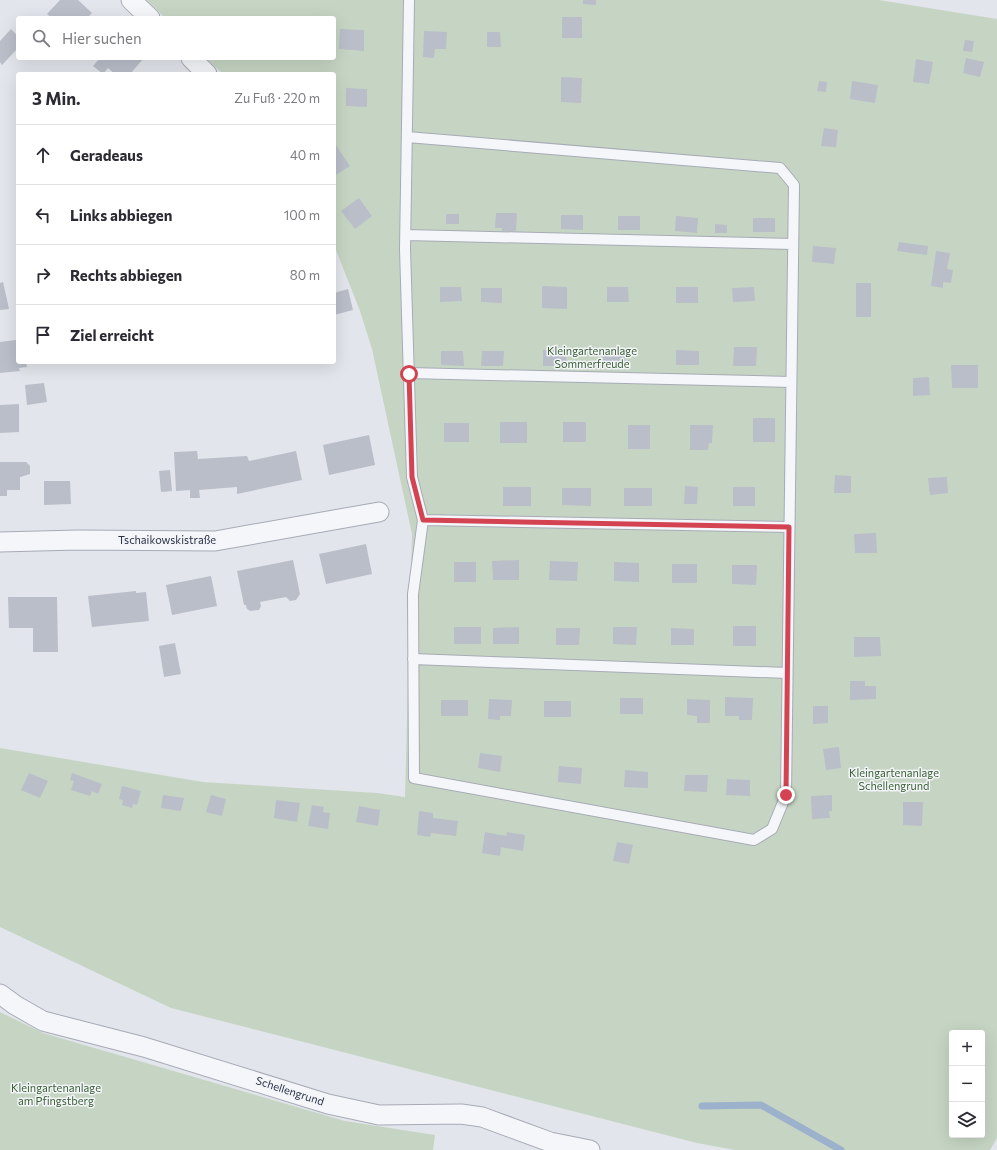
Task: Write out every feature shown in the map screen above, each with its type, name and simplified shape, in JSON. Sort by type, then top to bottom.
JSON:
[{"type":"street","points":[[131,0],[148,16]]},
{"type":"street","points":[[193,60],[205,72]]},
{"type":"street","name":"Tschaikowskistraße","points":[[0,542],[77,540],[215,541],[379,512]]},
{"type":"street","name":"Schellengrund","points":[[0,994],[15,1006],[43,1021],[151,1049],[328,1104],[379,1115],[461,1114],[482,1117],[550,1142],[590,1150]]},
{"type":"lane","points":[[407,137],[780,168],[794,185],[786,795],[772,829],[754,840],[414,778],[413,594],[423,520],[412,477],[409,374],[406,235],[407,137],[409,0]]},
{"type":"lane","points":[[406,235],[793,244]]},
{"type":"lane","points":[[409,374],[792,382]]},
{"type":"lane","points":[[423,520],[789,527]]},
{"type":"lane","points":[[413,659],[787,673]]},
{"type":"green space","points":[[147,0],[879,0],[997,19],[997,1138],[990,1150],[735,1150],[697,1143],[171,1008],[0,927],[0,748],[203,782],[377,793],[405,797],[412,534],[372,349],[360,311],[336,250],[336,72],[221,72],[208,60],[336,60],[336,16],[163,16]]},
{"type":"green space","name":"Kleingartenanlage am Pfingstberg","points":[[0,1012],[43,1033],[345,1121],[435,1135],[433,1150],[0,1150]]},
{"type":"building","points":[[60,0],[78,0],[92,13],[89,16],[50,16],[47,14]]},
{"type":"building","points":[[583,0],[596,0],[596,5],[583,4]]},
{"type":"building","points":[[562,17],[582,17],[582,38],[562,38]]},
{"type":"building","points":[[11,29],[16,34],[16,50],[2,65],[0,62],[0,41]]},
{"type":"building","points":[[340,29],[364,30],[364,51],[339,49]]},
{"type":"building","points":[[424,31],[447,32],[446,49],[435,49],[434,58],[423,57]]},
{"type":"building","points":[[487,32],[500,32],[501,47],[487,47]]},
{"type":"building","points":[[965,40],[974,41],[972,52],[963,51]]},
{"type":"building","points":[[966,58],[984,62],[980,77],[963,73]]},
{"type":"building","points":[[916,59],[933,62],[929,84],[913,82]]},
{"type":"building","points":[[98,60],[142,60],[132,72],[113,72],[108,68],[105,72],[100,72],[93,66]]},
{"type":"building","points":[[561,77],[582,78],[581,103],[561,102]]},
{"type":"building","points":[[819,81],[827,82],[826,92],[817,91]]},
{"type":"building","points":[[852,81],[878,85],[875,103],[850,99]]},
{"type":"building","points":[[346,88],[367,89],[367,107],[346,106]]},
{"type":"building","points":[[824,128],[838,130],[836,147],[821,146]]},
{"type":"building","points":[[336,145],[350,166],[336,175]]},
{"type":"building","points":[[359,198],[372,216],[355,229],[341,211]]},
{"type":"building","points":[[496,213],[517,213],[516,231],[502,231],[502,228],[495,228]]},
{"type":"building","points":[[446,214],[459,214],[459,224],[446,224]]},
{"type":"building","points":[[561,215],[583,215],[583,230],[561,229]]},
{"type":"building","points":[[618,216],[640,216],[640,230],[618,230]]},
{"type":"building","points":[[676,216],[698,218],[697,233],[675,231]]},
{"type":"building","points":[[753,218],[775,218],[775,232],[753,232]]},
{"type":"building","points":[[715,224],[727,225],[727,233],[715,233]]},
{"type":"building","points":[[899,242],[928,246],[927,255],[897,251]]},
{"type":"building","points":[[813,246],[836,248],[834,264],[812,262]]},
{"type":"building","points":[[936,251],[950,253],[947,269],[953,270],[951,283],[943,282],[943,288],[931,286]]},
{"type":"building","points":[[3,282],[9,309],[0,310],[0,283]]},
{"type":"building","points":[[856,283],[871,283],[871,317],[856,317]]},
{"type":"building","points":[[542,286],[567,287],[567,309],[542,308]]},
{"type":"building","points":[[440,287],[461,287],[462,301],[440,302]]},
{"type":"building","points":[[607,287],[628,287],[629,302],[607,302]]},
{"type":"building","points":[[676,287],[698,287],[698,303],[676,303]]},
{"type":"building","points":[[754,287],[755,301],[733,302],[732,288]]},
{"type":"building","points":[[481,288],[502,288],[502,303],[481,302]]},
{"type":"building","points":[[348,289],[353,310],[336,314],[336,292]]},
{"type":"building","points":[[16,340],[16,364],[26,364],[27,367],[19,368],[20,371],[0,373],[0,342]]},
{"type":"building","points":[[734,347],[757,347],[756,366],[733,366]]},
{"type":"building","points":[[543,350],[566,350],[566,366],[543,366]]},
{"type":"building","points":[[676,350],[699,351],[699,365],[676,365]]},
{"type":"building","points":[[441,351],[463,351],[464,366],[441,365]]},
{"type":"building","points":[[482,351],[504,351],[503,366],[481,366]]},
{"type":"building","points":[[603,352],[625,352],[625,360],[629,360],[629,365],[603,366]]},
{"type":"building","points":[[951,365],[978,365],[978,388],[952,388]]},
{"type":"building","points":[[929,377],[930,395],[913,396],[913,378]]},
{"type":"building","points":[[44,383],[47,402],[27,405],[25,385]]},
{"type":"building","points":[[19,404],[19,432],[0,433],[0,405]]},
{"type":"building","points":[[753,418],[775,418],[775,442],[753,442]]},
{"type":"building","points":[[500,422],[527,422],[527,443],[500,443]]},
{"type":"building","points":[[563,422],[586,422],[586,442],[563,442]]},
{"type":"building","points":[[444,423],[469,423],[469,442],[444,442]]},
{"type":"building","points":[[628,425],[650,425],[650,449],[628,449]]},
{"type":"building","points":[[690,425],[713,425],[712,443],[709,443],[708,450],[690,450]]},
{"type":"building","points":[[369,435],[375,465],[329,475],[323,445]]},
{"type":"building","points":[[197,451],[198,459],[247,456],[249,461],[296,451],[302,480],[237,494],[237,487],[199,490],[200,498],[190,498],[190,490],[176,491],[174,452]]},
{"type":"building","points":[[0,462],[26,462],[30,466],[30,474],[20,477],[20,490],[7,490],[7,496],[0,496]]},
{"type":"building","points":[[170,470],[172,491],[161,492],[159,471]]},
{"type":"building","points":[[835,475],[851,476],[851,493],[834,493]]},
{"type":"building","points":[[947,477],[948,493],[930,495],[928,478]]},
{"type":"building","points":[[44,481],[70,481],[71,504],[44,505]]},
{"type":"building","points":[[685,486],[698,487],[697,504],[684,504]]},
{"type":"building","points":[[503,487],[531,487],[531,506],[503,506]]},
{"type":"building","points":[[733,487],[755,487],[755,506],[733,506]]},
{"type":"building","points":[[562,488],[591,488],[591,506],[562,505]]},
{"type":"building","points":[[624,488],[652,488],[652,506],[624,506]]},
{"type":"building","points":[[876,533],[877,553],[855,553],[854,534]]},
{"type":"building","points":[[366,544],[372,574],[326,584],[319,554]]},
{"type":"building","points":[[293,560],[300,594],[296,600],[290,601],[286,597],[260,602],[261,606],[259,610],[250,611],[247,609],[246,605],[244,605],[237,571]]},
{"type":"building","points":[[519,560],[519,580],[493,580],[492,561]]},
{"type":"building","points":[[550,561],[578,562],[577,581],[549,580]]},
{"type":"building","points":[[454,562],[476,562],[476,582],[454,582]]},
{"type":"building","points":[[614,562],[639,563],[639,582],[614,581]]},
{"type":"building","points":[[672,564],[697,564],[697,583],[672,583]]},
{"type":"building","points":[[732,565],[757,565],[756,585],[732,584]]},
{"type":"building","points":[[211,576],[217,606],[172,615],[166,585]]},
{"type":"building","points":[[136,591],[136,593],[146,592],[149,621],[92,627],[88,596]]},
{"type":"building","points":[[8,597],[57,597],[58,652],[33,652],[33,628],[9,628]]},
{"type":"building","points":[[733,626],[756,626],[756,646],[733,646]]},
{"type":"building","points":[[454,627],[481,627],[481,644],[454,644]]},
{"type":"building","points":[[519,627],[519,644],[493,644],[493,628]]},
{"type":"building","points":[[613,627],[637,627],[636,645],[613,644]]},
{"type":"building","points":[[556,628],[580,628],[579,645],[556,645]]},
{"type":"building","points":[[671,628],[694,629],[694,645],[671,645]]},
{"type":"building","points":[[854,637],[880,637],[881,656],[854,657]]},
{"type":"building","points":[[175,643],[181,674],[164,677],[159,646]]},
{"type":"building","points":[[850,681],[865,681],[865,686],[876,686],[876,699],[850,700]]},
{"type":"building","points":[[725,697],[753,698],[752,720],[739,720],[739,716],[725,716]]},
{"type":"building","points":[[620,698],[643,698],[643,714],[620,714]]},
{"type":"building","points":[[489,699],[512,700],[511,716],[500,716],[500,720],[488,719]]},
{"type":"building","points":[[687,699],[710,700],[710,723],[697,723],[697,716],[687,715]]},
{"type":"building","points":[[441,700],[468,700],[468,716],[441,716]]},
{"type":"building","points":[[544,701],[571,701],[571,717],[544,717]]},
{"type":"building","points":[[813,706],[828,706],[828,723],[813,724]]},
{"type":"building","points":[[839,747],[841,768],[826,770],[823,749]]},
{"type":"building","points":[[480,753],[502,756],[500,772],[478,768]]},
{"type":"building","points":[[559,766],[582,768],[581,784],[558,782]]},
{"type":"building","points":[[625,770],[648,772],[648,788],[624,787]]},
{"type":"building","points":[[29,773],[48,781],[40,798],[21,790]]},
{"type":"building","points":[[72,773],[102,784],[98,794],[92,791],[90,796],[71,790],[74,781],[70,780]]},
{"type":"building","points":[[685,775],[708,775],[707,792],[684,791]]},
{"type":"building","points":[[727,779],[750,780],[750,796],[726,795]]},
{"type":"building","points":[[122,786],[141,791],[137,805],[133,804],[132,808],[122,805],[123,800],[119,799]]},
{"type":"building","points":[[163,795],[184,798],[181,811],[161,808]]},
{"type":"building","points":[[211,795],[226,799],[222,816],[206,812]]},
{"type":"building","points":[[832,795],[832,811],[829,811],[830,818],[812,819],[811,796]]},
{"type":"building","points":[[276,800],[300,803],[297,822],[274,818]]},
{"type":"building","points":[[903,802],[923,802],[922,826],[903,825]]},
{"type":"building","points":[[312,805],[324,807],[323,812],[330,813],[328,829],[308,826]]},
{"type":"building","points":[[359,806],[380,810],[378,826],[356,822]]},
{"type":"building","points":[[419,811],[433,813],[433,818],[458,821],[456,836],[431,833],[430,837],[417,835]]},
{"type":"building","points":[[485,832],[506,836],[507,832],[525,835],[523,851],[501,847],[500,856],[482,853]]},
{"type":"building","points":[[617,842],[633,845],[629,864],[613,861]]},
{"type":"waterway","points":[[702,1106],[761,1105],[841,1150]]},
{"type":"route","points":[[409,374],[412,477],[423,520],[789,527],[786,795]]},
{"type":"park label","name":"Kleingartenanlage Sommerfreude","points":[[592,357]]},
{"type":"park label","name":"Kleingartenanlage Schellengrund","points":[[894,779]]}]
